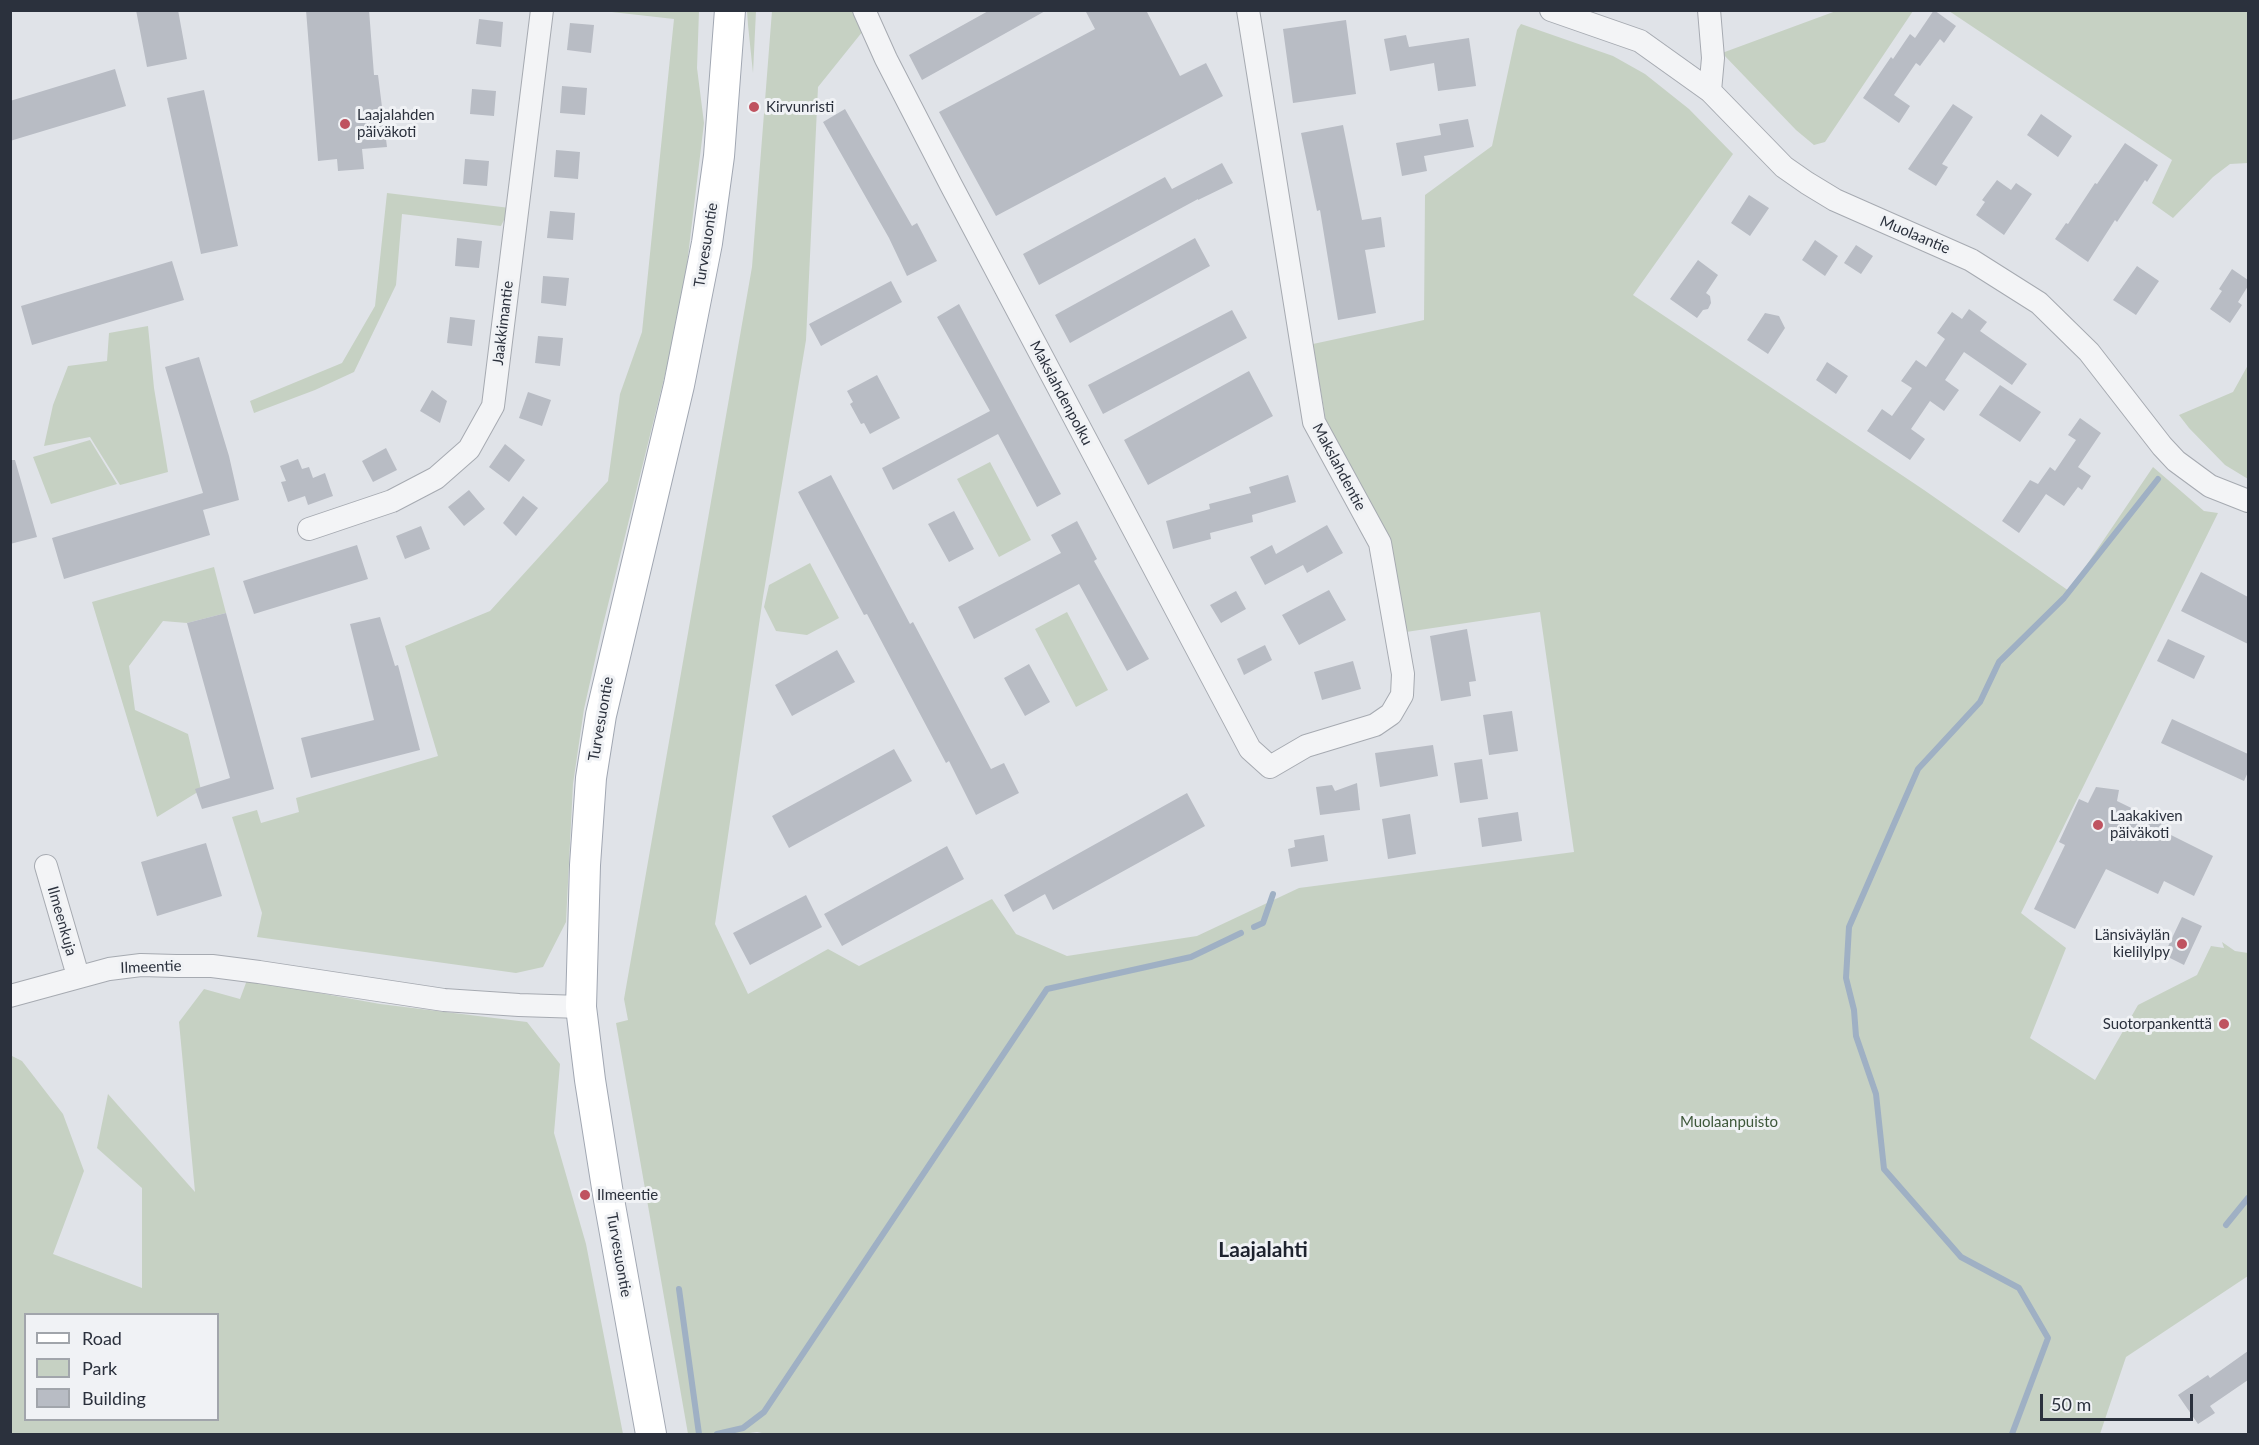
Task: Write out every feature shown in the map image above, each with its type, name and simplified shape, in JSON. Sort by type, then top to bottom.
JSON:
[{"type":"main road","name":"Turvesuontie","points":[[651,1434],[608,1194],[581,1006],[585,865],[591,778],[601,715],[679,385],[707,243],[719,156],[730,10]]},
{"type":"street","name":"Jaakkimantie","points":[[309,529],[392,501],[436,478],[469,449],[493,406],[542,10]]},
{"type":"street","name":"Makslahdenpolku","points":[[864,10],[886,59],[951,185],[1250,749],[1270,767]]},
{"type":"street","name":"Makslahdentie","points":[[1248,10],[1314,422],[1380,543],[1403,674],[1402,695],[1391,714],[1375,725],[1306,746],[1270,767]]},
{"type":"street","name":"Muolaantie","points":[[1551,10],[1640,41],[1710,91],[1784,167],[1807,183],[1835,200],[1971,260],[2038,303],[2090,352],[2176,461],[2210,486],[2248,501]]},
{"type":"street","points":[[1709,10],[1713,58],[1710,91]]},
{"type":"street","name":"Ilmeenkuja","points":[[46,866],[78,976]]},
{"type":"street","name":"Ilmeentie","points":[[10,996],[78,976],[141,965],[212,966],[444,1000],[581,1006]]},
{"type":"green space","points":[[603,11],[699,11],[697,68],[704,123],[682,306],[584,709],[573,784],[566,922],[543,967],[516,973],[257,937],[262,913],[232,817],[257,810],[261,823],[299,812],[296,798],[438,756],[405,646],[490,611],[608,481],[620,394],[642,332],[674,19]]},
{"type":"green space","points":[[747,11],[756,11],[753,73],[748,25]]},
{"type":"green space","name":"Muolaanpuisto","points":[[772,11],[860,11],[867,26],[818,87],[806,340],[763,597],[715,924],[748,994],[828,949],[859,966],[992,899],[1016,934],[1067,956],[1197,936],[1299,888],[1574,852],[1540,612],[1406,632],[1326,422],[1313,344],[1424,320],[1425,195],[1492,146],[1517,30],[1521,24],[1613,56],[1645,74],[1689,109],[1733,154],[1633,295],[1924,490],[2069,591],[2153,467],[2204,511],[2218,513],[2021,913],[2066,948],[2030,1038],[2095,1080],[2138,1005],[2197,975],[2211,946],[2224,948],[2222,942],[2235,951],[2248,953],[2248,1276],[2126,1357],[2100,1434],[767,1434],[757,1432],[688,1434],[616,1023],[628,1020],[624,999],[752,267]]},
{"type":"green space","points":[[1836,11],[1913,11],[1825,142],[1814,145],[1796,130],[1722,53]]},
{"type":"green space","points":[[1949,11],[2248,11],[2248,163],[2230,164],[2213,177],[2173,218],[2152,203],[2172,160]]},
{"type":"green space","points":[[387,193],[510,208],[501,226],[402,214],[396,285],[354,372],[315,390],[254,413],[250,401],[342,363],[375,306]]},
{"type":"green space","points":[[148,326],[154,388],[168,472],[120,485],[90,437],[44,446],[53,405],[68,366],[107,361],[109,333]]},
{"type":"green space","points":[[2248,365],[2248,479],[2225,465],[2179,415],[2233,392]]},
{"type":"green space","points":[[90,440],[117,484],[51,504],[33,457]]},
{"type":"green space","points":[[990,462],[1031,540],[999,557],[957,479]]},
{"type":"green space","points":[[810,563],[839,618],[807,635],[776,631],[764,607],[769,585]]},
{"type":"green space","points":[[214,567],[226,613],[187,623],[163,621],[129,666],[135,710],[188,734],[201,790],[157,817],[92,602]]},
{"type":"green space","points":[[1067,612],[1108,690],[1076,707],[1035,629]]},
{"type":"green space","points":[[247,980],[380,1004],[527,1022],[560,1064],[554,1133],[586,1244],[623,1434],[11,1434],[10,1055],[22,1061],[63,1114],[84,1171],[53,1254],[142,1288],[142,1188],[97,1148],[108,1094],[195,1192],[179,1022],[204,989],[240,999]]},
{"type":"building","points":[[136,10],[178,10],[187,59],[147,67]]},
{"type":"building","points":[[306,10],[369,10],[374,75],[378,75],[387,147],[362,149],[364,169],[338,171],[337,159],[318,161]]},
{"type":"building","points":[[990,10],[1047,10],[922,80],[909,55]]},
{"type":"building","points":[[1085,10],[1146,10],[1180,76],[1206,63],[1223,96],[996,216],[939,112],[1095,29]]},
{"type":"building","points":[[1934,10],[1956,26],[1944,43],[1940,39],[1920,66],[1916,63],[1894,95],[1910,106],[1899,123],[1863,98],[1891,57],[1893,59],[1910,34],[1915,38]]},
{"type":"building","points":[[479,19],[503,22],[501,47],[476,44]]},
{"type":"building","points":[[1346,20],[1356,94],[1293,103],[1283,29]]},
{"type":"building","points":[[570,23],[594,25],[591,53],[567,50]]},
{"type":"building","points":[[1406,35],[1409,47],[1469,38],[1476,86],[1438,91],[1434,63],[1390,71],[1384,39]]},
{"type":"building","points":[[115,69],[126,106],[10,141],[10,101]]},
{"type":"building","points":[[562,86],[587,88],[585,115],[560,113]]},
{"type":"building","points":[[472,89],[496,91],[494,116],[470,114]]},
{"type":"building","points":[[204,90],[238,246],[201,254],[167,98]]},
{"type":"building","points":[[1953,104],[1973,117],[1942,164],[1948,167],[1936,186],[1908,169]]},
{"type":"building","points":[[845,109],[912,226],[917,223],[937,261],[907,276],[889,238],[823,122]]},
{"type":"building","points":[[2041,114],[2072,136],[2058,157],[2027,135]]},
{"type":"building","points":[[1468,119],[1474,147],[1424,156],[1427,171],[1402,176],[1396,143],[1441,135],[1439,124]]},
{"type":"building","points":[[1343,125],[1362,220],[1381,217],[1385,247],[1365,250],[1376,313],[1338,320],[1320,210],[1317,211],[1301,133]]},
{"type":"building","points":[[2125,143],[2158,165],[2117,222],[2115,220],[2088,262],[2055,239]]},
{"type":"building","points":[[556,150],[580,152],[578,179],[554,177]]},
{"type":"building","points":[[465,159],[489,161],[487,186],[463,184]]},
{"type":"building","points":[[1222,163],[1233,183],[1198,199],[1039,285],[1023,254],[1165,177],[1172,189]]},
{"type":"building","points":[[1997,180],[2011,190],[2016,183],[2032,194],[2004,235],[1976,215],[1985,202],[1982,200]]},
{"type":"building","points":[[1749,195],[1769,208],[1750,236],[1731,223]]},
{"type":"building","points":[[550,211],[575,213],[573,240],[547,238]]},
{"type":"building","points":[[457,238],[482,241],[479,268],[455,266]]},
{"type":"building","points":[[1195,238],[1210,266],[1070,343],[1055,315]]},
{"type":"building","points":[[1815,240],[1838,256],[1825,276],[1802,260]]},
{"type":"building","points":[[1856,245],[1873,256],[1861,274],[1844,263]]},
{"type":"building","points":[[1698,260],[1718,275],[1706,293],[1710,296],[1711,303],[1708,309],[1703,310],[1697,318],[1670,299]]},
{"type":"building","points":[[172,261],[184,300],[32,345],[21,306]]},
{"type":"building","points":[[2137,266],[2159,281],[2136,315],[2113,300]]},
{"type":"building","points":[[2232,269],[2248,280],[2248,286],[2238,302],[2242,305],[2230,323],[2210,309],[2222,291],[2219,289]]},
{"type":"building","points":[[543,276],[569,278],[566,306],[541,303]]},
{"type":"building","points":[[891,281],[902,302],[821,346],[809,324]]},
{"type":"building","points":[[959,304],[1061,494],[1037,507],[998,434],[893,490],[882,468],[990,411],[937,317]]},
{"type":"building","points":[[1969,309],[1987,322],[1980,331],[2027,364],[2012,385],[1964,352],[1945,380],[1959,390],[1944,411],[1930,401],[1911,429],[1925,439],[1910,460],[1867,431],[1882,409],[1892,416],[1912,388],[1901,381],[1916,360],[1926,367],[1945,339],[1937,333],[1952,312],[1962,319]]},
{"type":"building","points":[[1232,310],[1247,338],[1103,414],[1088,385]]},
{"type":"building","points":[[1765,313],[1779,316],[1785,328],[1768,354],[1747,340]]},
{"type":"building","points":[[450,317],[475,320],[472,346],[447,343]]},
{"type":"building","points":[[538,336],[563,338],[560,366],[535,363]]},
{"type":"building","points":[[199,357],[229,456],[239,500],[203,510],[210,535],[64,579],[52,538],[203,493],[165,367]]},
{"type":"building","points":[[1827,362],[1848,376],[1836,394],[1816,380]]},
{"type":"building","points":[[1249,371],[1273,416],[1148,485],[1124,440]]},
{"type":"building","points":[[877,375],[900,418],[870,434],[864,423],[861,424],[850,404],[853,402],[847,391]]},
{"type":"building","points":[[2000,385],[2041,412],[2020,442],[1979,415]]},
{"type":"building","points":[[432,390],[447,401],[440,423],[420,411]]},
{"type":"building","points":[[528,392],[551,400],[542,426],[519,418]]},
{"type":"building","points":[[2080,418],[2101,433],[2078,467],[2091,476],[2082,490],[2078,487],[2064,506],[2046,494],[2019,533],[2002,521],[2030,480],[2038,484],[2050,467],[2055,471],[2076,440],[2068,435]]},
{"type":"building","points":[[505,444],[525,460],[509,482],[489,467]]},
{"type":"building","points":[[386,448],[397,470],[373,482],[362,461]]},
{"type":"building","points":[[298,459],[302,469],[309,467],[313,478],[325,473],[333,496],[308,505],[305,496],[288,502],[281,482],[286,481],[280,466]]},
{"type":"building","points":[[10,460],[15,460],[37,537],[10,544]]},
{"type":"building","points":[[831,475],[910,624],[913,622],[991,769],[1004,763],[1019,793],[976,815],[949,761],[946,763],[867,614],[864,615],[798,492]]},
{"type":"building","points":[[1288,475],[1296,502],[1252,515],[1253,522],[1210,533],[1211,539],[1173,549],[1166,521],[1210,509],[1209,504],[1251,493],[1249,487]]},
{"type":"building","points":[[469,490],[485,509],[464,526],[448,507]]},
{"type":"building","points":[[523,496],[538,508],[516,536],[503,523]]},
{"type":"building","points":[[954,511],[974,549],[949,562],[928,524]]},
{"type":"building","points":[[1077,521],[1097,559],[1094,561],[1149,659],[1127,671],[1079,584],[974,639],[958,607],[1061,553],[1051,535]]},
{"type":"building","points":[[1327,525],[1343,553],[1307,573],[1303,565],[1265,585],[1250,557],[1272,545],[1276,554]]},
{"type":"building","points":[[421,526],[430,549],[405,559],[396,536]]},
{"type":"building","points":[[357,545],[368,579],[254,614],[243,581]]},
{"type":"building","points":[[2201,572],[2248,597],[2248,644],[2181,611]]},
{"type":"building","points":[[1329,590],[1346,620],[1299,645],[1282,615]]},
{"type":"building","points":[[1236,591],[1246,609],[1221,623],[1210,605]]},
{"type":"building","points":[[226,613],[274,789],[202,809],[195,789],[230,778],[187,623]]},
{"type":"building","points":[[380,617],[395,666],[398,665],[420,750],[311,778],[301,738],[374,720],[350,624]]},
{"type":"building","points":[[1467,629],[1476,681],[1469,682],[1471,696],[1441,701],[1430,636]]},
{"type":"building","points":[[2168,639],[2205,656],[2194,679],[2157,661]]},
{"type":"building","points":[[1265,645],[1272,660],[1244,675],[1237,659]]},
{"type":"building","points":[[837,650],[855,682],[792,716],[775,685]]},
{"type":"building","points":[[1353,661],[1361,689],[1322,700],[1314,672]]},
{"type":"building","points":[[1029,664],[1050,702],[1025,716],[1004,678]]},
{"type":"building","points":[[1512,711],[1518,751],[1489,755],[1483,715]]},
{"type":"building","points":[[2172,719],[2248,754],[2248,772],[2244,781],[2161,743]]},
{"type":"building","points":[[1433,745],[1438,776],[1380,787],[1375,753]]},
{"type":"building","points":[[894,749],[912,781],[789,848],[772,816]]},
{"type":"building","points":[[1482,759],[1488,799],[1460,803],[1454,763]]},
{"type":"building","points":[[1357,783],[1360,810],[1320,815],[1316,787],[1332,785],[1335,791]]},
{"type":"building","points":[[2096,787],[2119,790],[2117,801],[2162,823],[2159,829],[2213,856],[2194,896],[2164,881],[2158,894],[2106,869],[2075,929],[2034,909],[2065,845],[2059,842],[2079,799],[2088,803]]},
{"type":"building","points":[[1187,793],[1205,826],[1053,910],[1045,894],[1013,912],[1004,895]]},
{"type":"building","points":[[1518,812],[1522,841],[1482,847],[1478,818]]},
{"type":"building","points":[[1410,814],[1416,854],[1388,859],[1382,819]]},
{"type":"building","points":[[1324,835],[1328,861],[1291,867],[1288,849],[1295,847],[1294,840]]},
{"type":"building","points":[[206,843],[222,896],[157,916],[141,862]]},
{"type":"building","points":[[947,846],[964,879],[842,946],[824,914]]},
{"type":"building","points":[[806,895],[822,927],[750,965],[733,933]]},
{"type":"building","name":"Länsiväylän kielilylpy","points":[[2182,917],[2202,926],[2184,965],[2164,955]]},
{"type":"building","points":[[2248,1351],[2248,1380],[2210,1406],[2215,1413],[2198,1424],[2178,1395],[2208,1375],[2210,1378]]},
{"type":"waterway","points":[[2012,1434],[2048,1338],[2019,1288],[1961,1257],[1884,1169],[1876,1094],[1856,1036],[1854,1010],[1846,978],[1849,927],[1918,769],[1980,702],[1999,662],[2064,598],[2158,479]]},
{"type":"waterway","points":[[1254,927],[1263,923],[1273,894]]},
{"type":"waterway","points":[[717,1434],[743,1428],[764,1412],[1047,989],[1191,957],[1241,933]]},
{"type":"waterway","points":[[2226,1225],[2248,1198]]},
{"type":"waterway","points":[[679,1289],[699,1434]]},
{"type":"place","name":"Kirvunristi","points":[[754,107]]},
{"type":"place","name":"Laajalahden päiväkoti","points":[[345,124]]},
{"type":"place","name":"Laakakiven päiväkoti","points":[[2098,825]]},
{"type":"place","name":"Länsiväylän kielilylpy","points":[[2182,944]]},
{"type":"place","name":"Suotorpankenttä","points":[[2224,1024]]},
{"type":"place","name":"Ilmeentie","points":[[585,1195]]},
{"type":"district","name":"Laajalahti","points":[[1263,1250]]}]
